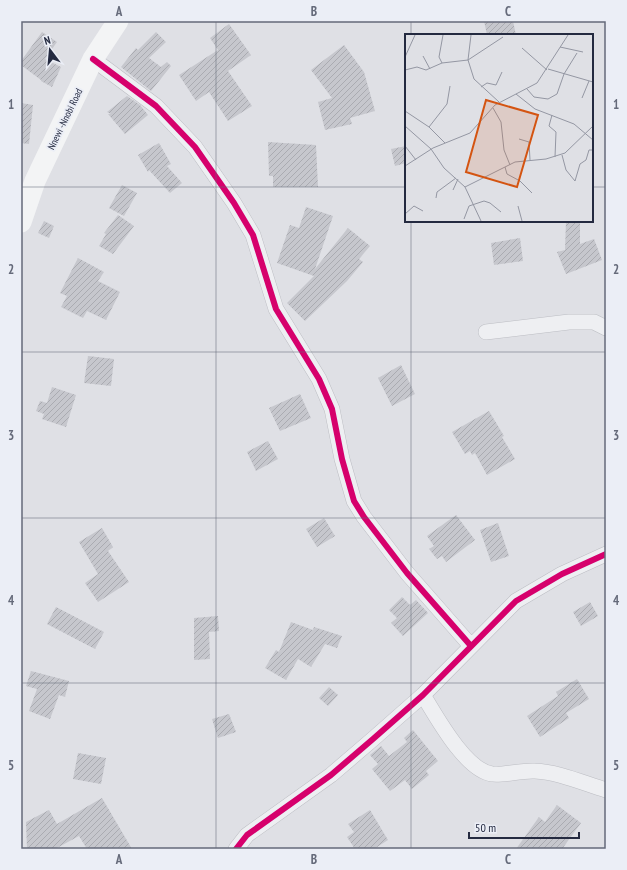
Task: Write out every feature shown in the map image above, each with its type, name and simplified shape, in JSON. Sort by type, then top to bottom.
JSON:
[{"type":"main road","name":"Nnewi -Nnobi Road","points":[[21,222],[35,181],[93,59],[118,21]]},
{"type":"street","points":[[93,59],[156,106],[195,147],[234,203],[253,235],[276,309],[319,379],[332,410],[342,458],[354,501],[364,517],[407,573],[471,646]]},
{"type":"street","points":[[486,332],[569,322],[594,322],[606,328]]},
{"type":"street","points":[[236,849],[247,835],[331,775],[423,695],[516,601],[562,574],[606,554]]},
{"type":"street","points":[[423,695],[454,743],[474,766],[492,774],[520,770],[536,771],[606,790]]},
{"type":"building","points":[[484,21],[513,21],[516,34],[487,34]]},
{"type":"building","points":[[229,24],[251,55],[228,71],[252,106],[228,121],[209,92],[196,101],[179,75],[218,50],[210,38]]},
{"type":"building","points":[[42,32],[57,42],[45,59],[61,67],[52,87],[41,81],[21,65],[21,61]]},
{"type":"building","points":[[156,32],[166,42],[149,58],[161,67],[167,62],[171,66],[151,91],[121,67],[136,48],[138,50]]},
{"type":"building","points":[[344,45],[364,72],[375,111],[350,118],[352,124],[325,130],[318,102],[332,98],[311,70]]},
{"type":"building","points":[[127,96],[140,105],[148,115],[125,134],[108,114],[111,114],[107,112]]},
{"type":"building","points":[[21,103],[33,105],[29,144],[21,143]]},
{"type":"building","points":[[268,142],[316,145],[318,187],[273,187],[273,176],[269,176]]},
{"type":"building","points":[[159,143],[171,164],[167,166],[182,183],[170,193],[149,170],[148,172],[138,155]]},
{"type":"building","points":[[405,146],[405,163],[395,166],[391,149]]},
{"type":"building","points":[[122,185],[137,193],[124,216],[109,208]]},
{"type":"building","points":[[306,207],[333,216],[315,269],[348,228],[370,246],[359,259],[363,262],[347,281],[305,321],[287,303],[314,276],[277,263],[290,225],[299,228]]},
{"type":"building","points":[[118,215],[134,226],[113,254],[99,246],[106,234],[104,233]]},
{"type":"building","points":[[44,221],[54,226],[49,238],[38,233]]},
{"type":"building","points":[[566,222],[580,222],[580,244],[594,239],[602,260],[566,274],[557,252],[565,250]]},
{"type":"building","points":[[520,238],[523,261],[494,265],[491,243]]},
{"type":"building","points":[[78,258],[104,272],[98,281],[120,292],[106,320],[87,311],[83,318],[61,307],[67,296],[60,293]]},
{"type":"building","points":[[88,356],[114,359],[111,386],[84,383]]},
{"type":"building","points":[[401,365],[415,394],[392,406],[378,378]]},
{"type":"building","points":[[52,387],[76,395],[66,427],[42,419],[44,414],[36,411],[40,401],[47,403]]},
{"type":"building","points":[[300,394],[311,418],[280,431],[269,408]]},
{"type":"building","points":[[489,411],[504,436],[502,437],[515,459],[487,475],[475,453],[472,455],[470,451],[465,454],[452,432]]},
{"type":"building","points":[[268,441],[278,459],[256,471],[247,452]]},
{"type":"building","points":[[456,515],[475,540],[446,562],[442,556],[437,559],[429,549],[434,546],[427,536]]},
{"type":"building","points":[[324,518],[335,536],[317,547],[306,529]]},
{"type":"building","points":[[498,523],[509,556],[491,562],[480,530]]},
{"type":"building","points":[[102,528],[113,547],[108,551],[129,582],[98,602],[85,583],[98,574],[79,542]]},
{"type":"building","points":[[402,597],[410,605],[416,600],[428,613],[403,636],[391,623],[397,618],[389,610]]},
{"type":"building","points":[[590,602],[598,616],[581,626],[573,612]]},
{"type":"building","points":[[56,607],[104,632],[95,649],[47,624]]},
{"type":"building","points":[[218,616],[219,631],[209,632],[210,659],[194,660],[194,618]]},
{"type":"building","points":[[291,622],[313,630],[314,627],[342,636],[337,648],[325,644],[311,667],[298,659],[286,680],[265,668],[276,650],[279,652]]},
{"type":"building","points":[[31,671],[69,681],[65,697],[59,695],[50,719],[29,711],[37,689],[26,686]]},
{"type":"building","points":[[577,679],[589,699],[566,713],[569,718],[540,737],[527,716],[558,696],[556,692]]},
{"type":"building","points":[[329,687],[338,695],[328,706],[319,698]]},
{"type":"building","points":[[229,714],[236,732],[218,738],[212,719]]},
{"type":"building","points":[[413,730],[438,761],[426,771],[429,775],[412,789],[405,780],[390,791],[372,769],[378,764],[370,755],[381,746],[389,756],[407,742],[404,738]]},
{"type":"building","points":[[78,753],[106,758],[101,784],[73,779]]},
{"type":"building","points":[[102,798],[132,849],[87,849],[79,836],[55,849],[27,849],[26,822],[49,810],[57,824]]},
{"type":"building","points":[[557,805],[581,823],[562,849],[516,849],[539,817],[545,822]]},
{"type":"building","points":[[370,810],[388,840],[374,849],[355,849],[347,837],[354,832],[348,824]]},
{"type":"cycle path","points":[[93,59],[156,106],[195,147],[234,203],[253,235],[276,309],[319,379],[332,409],[342,459],[354,501],[364,517],[407,573],[471,646]]},
{"type":"cycle path","points":[[236,849],[247,835],[331,775],[423,695],[516,601],[562,574],[606,554]]}]
